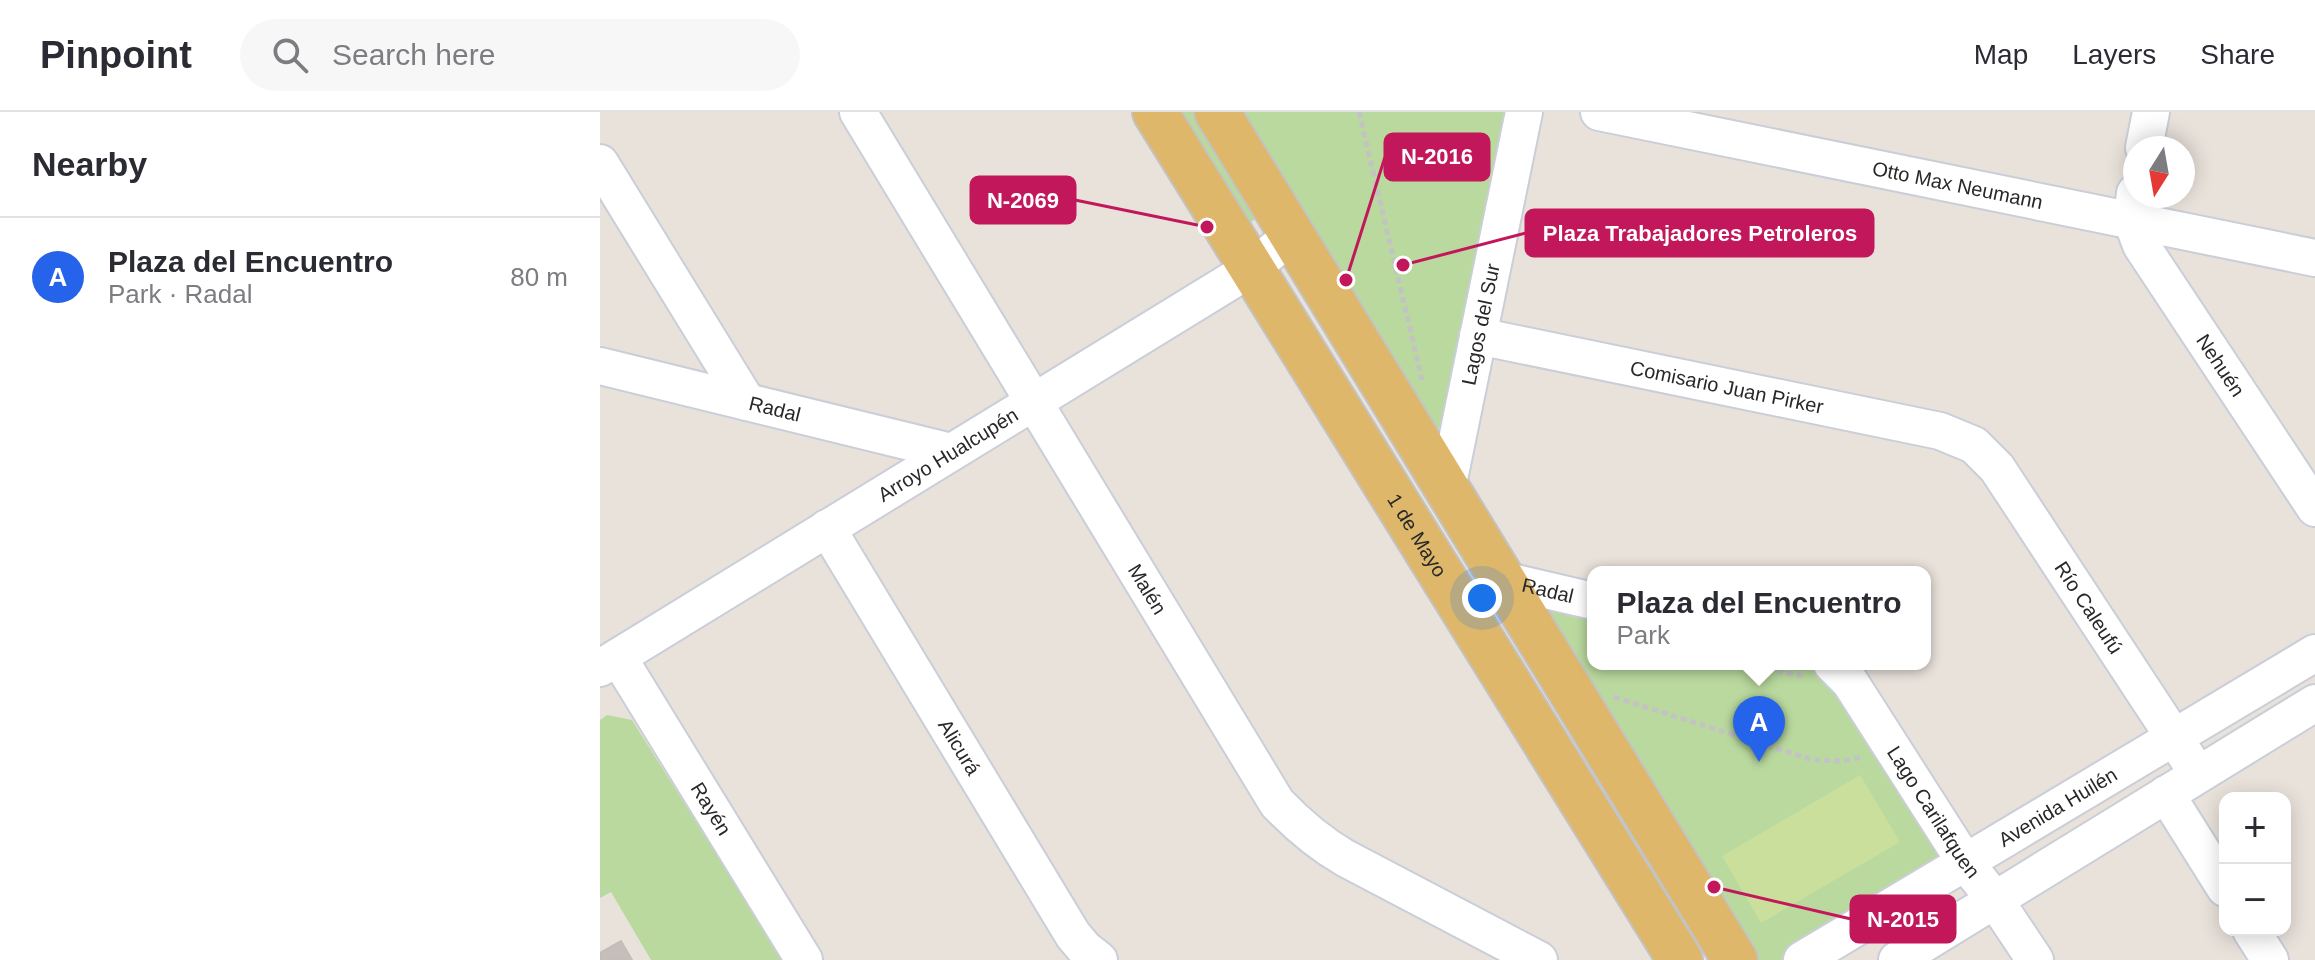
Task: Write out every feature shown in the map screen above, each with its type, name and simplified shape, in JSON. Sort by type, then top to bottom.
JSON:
[{"type":"main road","name":"1 de Mayo","points":[[1155,112],[1680,960]]},
{"type":"main road","points":[[1217,112],[1735,960]]},
{"type":"street","name":"Malén","points":[[858,112],[1277,803],[1321,844],[1539,960]]},
{"type":"street","name":"Lagos del Sur","points":[[1447,489],[1524,112]]},
{"type":"street","name":"Otto Max Neumann","points":[[1599,112],[2123,205]]},
{"type":"street","points":[[2146,136],[2151,112]]},
{"type":"street","points":[[600,163],[747,402]]},
{"type":"street","name":"Nehuén","points":[[2134,208],[2136,235],[2148,256],[2315,508]]},
{"type":"street","name":"Otto Max Neumann","points":[[2138,208],[2315,258]]},
{"type":"street","name":"Arroyo Hualcupén","points":[[609,662],[1252,268],[1292,235]]},
{"type":"street","name":"Comisario Juan Pirker","points":[[1478,336],[1940,431],[1974,445]]},
{"type":"street","name":"Radal","points":[[600,366],[951,452]]},
{"type":"street","name":"Río Caleufú","points":[[1974,445],[1997,468],[2198,774]]},
{"type":"street","name":"Alicurá","points":[[827,528],[1068,927],[1084,948],[1099,960]]},
{"type":"street","name":"Radal","points":[[1503,580],[1587,600]]},
{"type":"street","name":"Avenida Huilén","points":[[1802,960],[2315,653]]},
{"type":"street","name":"Rayén","points":[[609,662],[804,960]]},
{"type":"street","name":"Lago Carilafquen","points":[[1823,672],[1850,682],[1965,862],[2035,960]]},
{"type":"street","points":[[1897,960],[2315,703]]},
{"type":"street","points":[[2166,794],[2219,878]]},
{"type":"street","points":[[2255,936],[2270,960]]},
{"type":"path","points":[[1359,112],[1422,389],[1412,377]]},
{"type":"path","points":[[1600,692],[1813,760],[1843,761],[1863,756]]},
{"type":"path","points":[[1855,744],[1871,769]]},
{"type":"green space","points":[[1173,112],[1205,112],[1262,215],[1249,223]]},
{"type":"green space","points":[[1235,112],[1509,112],[1444,426],[1435,429]]},
{"type":"green space","points":[[1550,608],[1587,611],[1587,670],[1823,670],[1940,854],[1939,860],[1930,870],[1781,960],[1753,960],[1547,613]]},
{"type":"green space","points":[[607,715],[632,720],[783,960],[651,960],[611,892],[600,898],[600,720]]},
{"type":"green space","points":[[1860,775],[1900,842],[1761,923],[1722,856]]},
{"type":"building","points":[[621,941],[632,960],[600,960],[600,953]]},
{"type":"place","name":"N-2069","points":[[1207,227]]},
{"type":"place","name":"Plaza Trabajadores Petroleros","points":[[1403,265]]},
{"type":"place","name":"N-2016","points":[[1346,280]]},
{"type":"place","name":"Plaza del Encuentro","points":[[1759,762]]},
{"type":"place","name":"N-2015","points":[[1714,887]]}]
